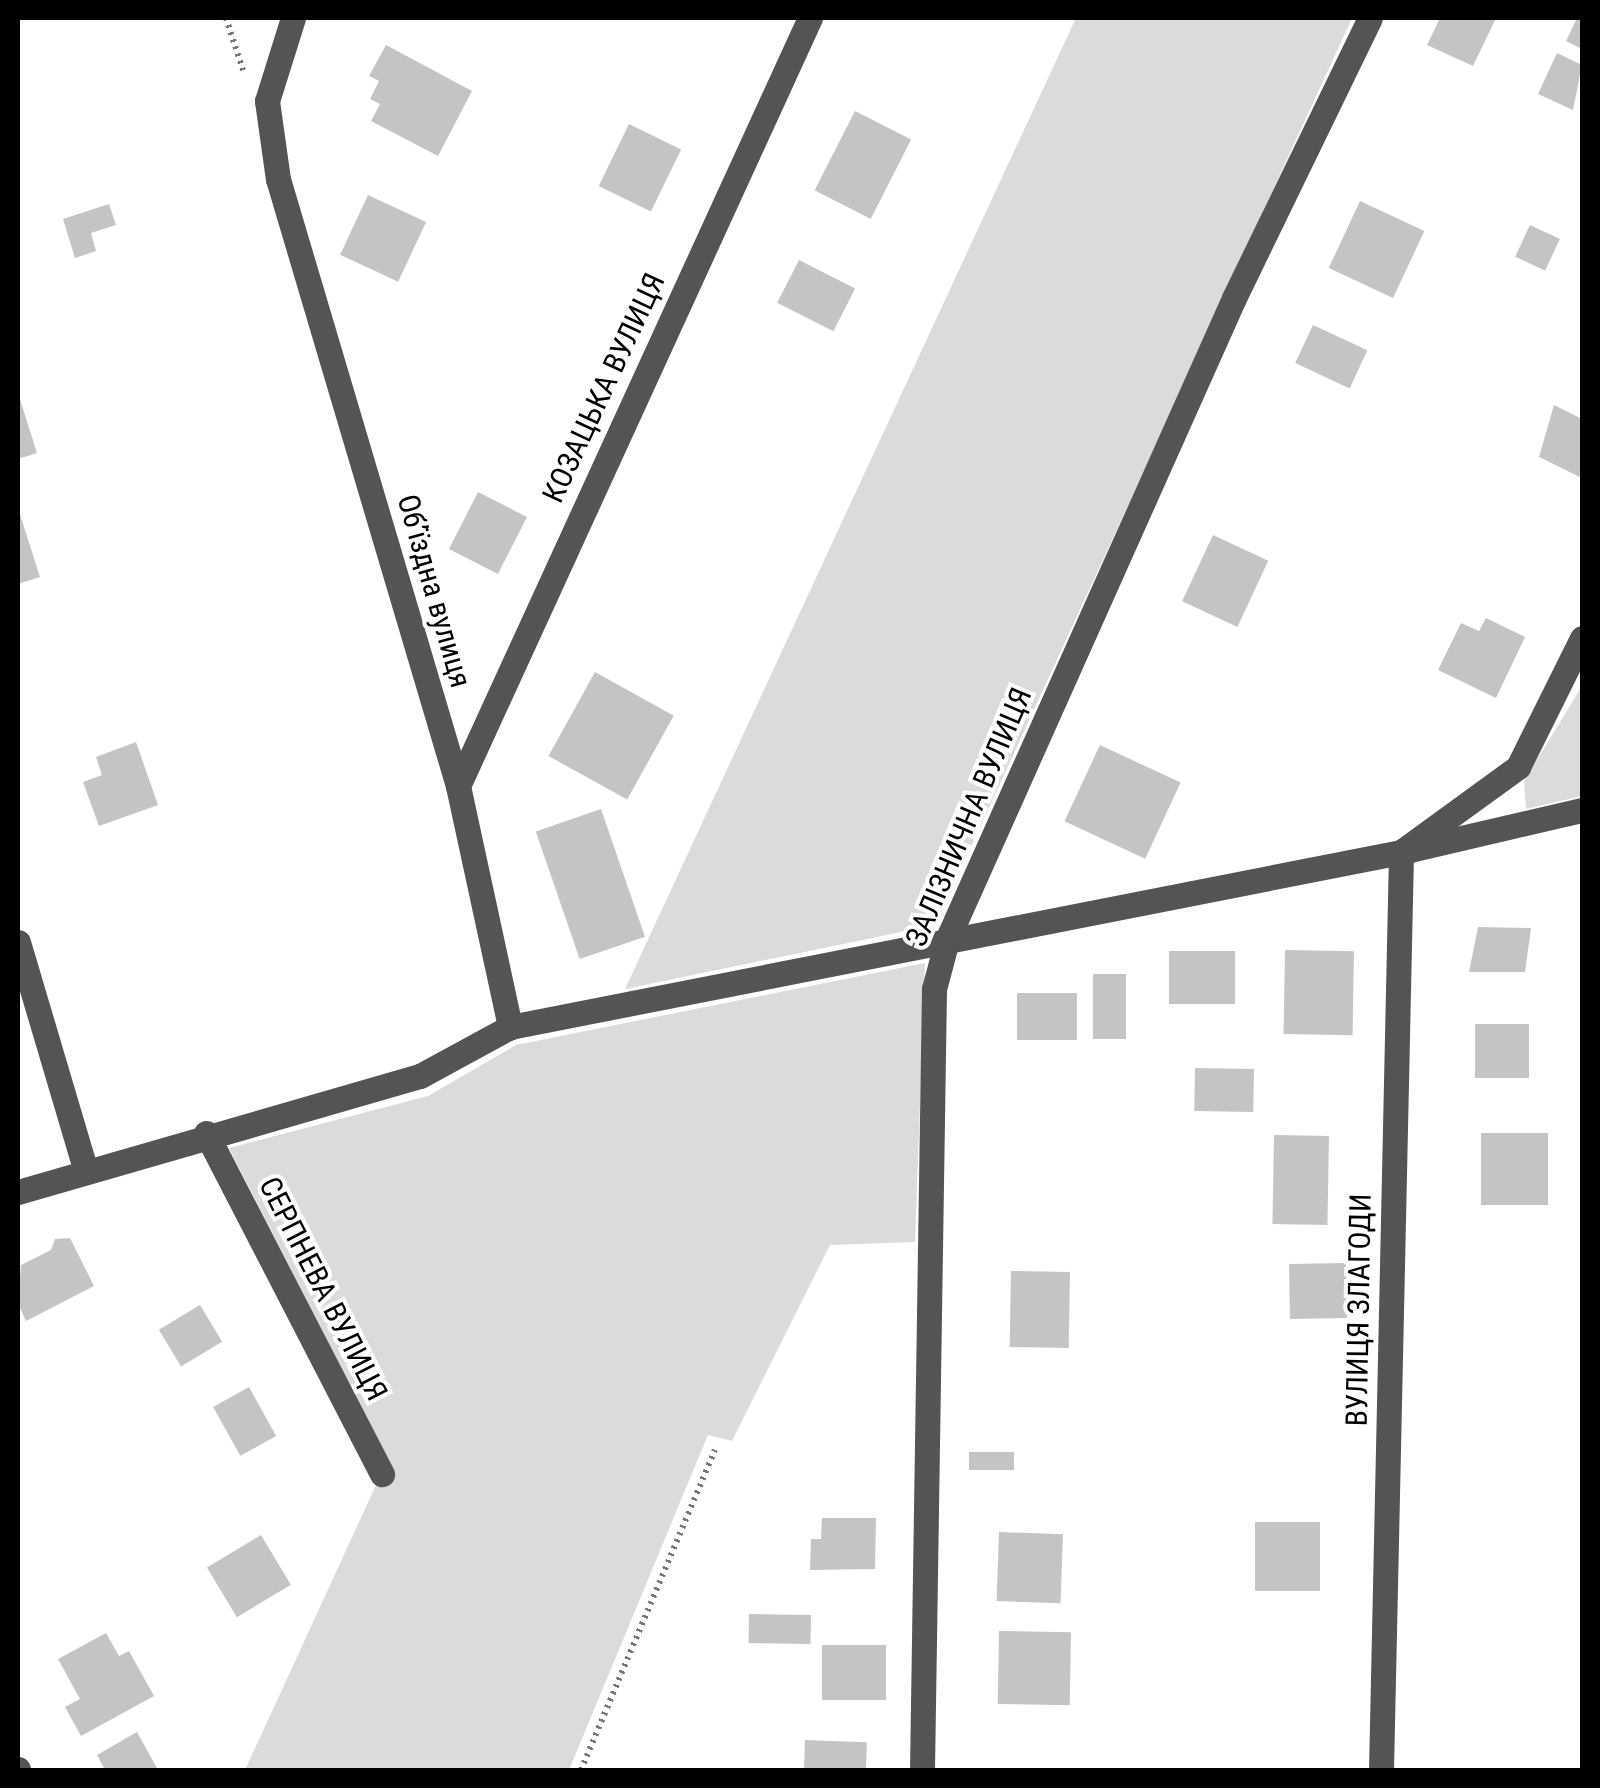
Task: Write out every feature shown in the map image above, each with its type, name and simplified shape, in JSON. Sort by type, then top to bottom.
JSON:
[{"type":"street","name":"КОЗАЦЬКА ВУЛИЦЯ","points":[[458,786],[810,18]]},
{"type":"street","name":"ЗАЛІЗНИЧНА ВУЛИЦЯ","points":[[922,1770],[934,989],[948,940],[1234,298],[1370,18]]},
{"type":"street","name":"Обʼїздна вулиця","points":[[288,28],[267,101],[278,178],[458,786],[510,1028]]},
{"type":"street","points":[[1402,852],[1518,767],[1582,638]]},
{"type":"street","points":[[18,1192],[206,1134],[420,1076],[510,1028],[1402,852],[1582,810]]},
{"type":"street","name":"ВУЛИЦЯ ЗЛАГОДИ","points":[[1381,1770],[1402,852]]},
{"type":"street","points":[[18,942],[86,1171]]},
{"type":"street","name":"СЕРПНЕВА ВУЛИЦЯ","points":[[206,1134],[382,1474]]},
{"type":"path","points":[[581,1770],[715,1450]]},
{"type":"shaded area","points":[[1076,18],[1352,18],[935,925],[625,989]]},
{"type":"shaded area","points":[[1582,686],[1582,796],[1526,809],[1524,781]]},
{"type":"shaded area","points":[[925,963],[915,1242],[830,1245],[732,1441],[708,1435],[569,1770],[245,1770],[388,1459],[229,1148],[428,1096],[516,1045]]},
{"type":"building","points":[[1440,18],[1496,18],[1473,66],[1427,45]]},
{"type":"building","points":[[1577,18],[1582,18],[1582,49],[1566,41]]},
{"type":"building","points":[[386,45],[472,91],[438,156],[371,121],[380,104],[370,99],[379,81],[369,76]]},
{"type":"building","points":[[1557,53],[1582,65],[1573,110],[1538,94]]},
{"type":"building","points":[[855,111],[911,140],[871,219],[815,190]]},
{"type":"building","points":[[629,124],[681,149],[651,211],[599,186]]},
{"type":"building","points":[[368,195],[426,222],[398,282],[340,255]]},
{"type":"building","points":[[1360,201],[1424,231],[1393,298],[1329,268]]},
{"type":"building","points":[[109,204],[116,225],[91,233],[96,251],[75,258],[63,219]]},
{"type":"building","points":[[1530,225],[1560,239],[1545,271],[1515,257]]},
{"type":"building","points":[[799,260],[855,289],[833,331],[777,303]]},
{"type":"building","points":[[1313,325],[1367,350],[1350,388],[1295,363]]},
{"type":"building","points":[[18,393],[37,453],[18,459]]},
{"type":"building","points":[[1554,405],[1582,419],[1582,478],[1539,457]]},
{"type":"building","points":[[478,492],[527,517],[498,574],[449,549]]},
{"type":"building","points":[[18,508],[40,577],[18,584]]},
{"type":"building","points":[[1213,535],[1268,561],[1237,627],[1182,601]]},
{"type":"building","points":[[1486,618],[1525,637],[1496,698],[1438,670],[1461,623],[1479,631]]},
{"type":"building","points":[[595,672],[674,716],[627,800],[548,756]]},
{"type":"building","points":[[136,742],[158,805],[99,826],[83,782],[102,775],[96,757]]},
{"type":"building","points":[[1100,745],[1181,783],[1145,859],[1065,821]]},
{"type":"building","points":[[601,809],[645,937],[580,959],[536,831]]},
{"type":"building","points":[[1478,927],[1531,928],[1525,972],[1469,972]]},
{"type":"building","points":[[1285,950],[1354,951],[1353,1035],[1284,1034]]},
{"type":"building","points":[[1169,951],[1235,951],[1235,1004],[1169,1004]]},
{"type":"building","points":[[1093,974],[1126,974],[1126,1039],[1093,1039]]},
{"type":"building","points":[[1017,993],[1077,993],[1077,1040],[1017,1040]]},
{"type":"building","points":[[1475,1024],[1529,1024],[1529,1078],[1475,1078]]},
{"type":"building","points":[[1195,1068],[1254,1069],[1253,1112],[1194,1111]]},
{"type":"building","points":[[1481,1133],[1548,1133],[1548,1205],[1481,1205]]},
{"type":"building","points":[[1274,1135],[1329,1136],[1327,1225],[1272,1224]]},
{"type":"building","points":[[70,1238],[94,1286],[26,1321],[18,1303],[21,1265],[51,1250],[55,1239]]},
{"type":"building","points":[[1346,1263],[1347,1318],[1290,1319],[1289,1264]]},
{"type":"building","points":[[1011,1271],[1070,1272],[1069,1348],[1010,1347]]},
{"type":"building","points":[[200,1305],[222,1342],[181,1367],[159,1330]]},
{"type":"building","points":[[249,1387],[276,1436],[240,1456],[213,1407]]},
{"type":"building","points":[[969,1452],[1014,1452],[1014,1470],[969,1470]]},
{"type":"building","points":[[822,1518],[876,1518],[875,1569],[810,1570],[811,1539],[821,1539]]},
{"type":"building","points":[[1255,1522],[1320,1522],[1320,1591],[1255,1591]]},
{"type":"building","points":[[999,1532],[1063,1534],[1061,1603],[997,1601]]},
{"type":"building","points":[[261,1535],[291,1585],[237,1617],[207,1567]]},
{"type":"building","points":[[749,1614],[811,1615],[810,1644],[748,1643]]},
{"type":"building","points":[[999,1631],[1071,1632],[1070,1705],[998,1704]]},
{"type":"building","points":[[106,1633],[119,1656],[129,1651],[154,1696],[81,1736],[65,1707],[80,1699],[58,1659]]},
{"type":"building","points":[[822,1645],[886,1645],[886,1700],[822,1700]]},
{"type":"building","points":[[137,1732],[158,1770],[105,1770],[97,1755]]},
{"type":"building","points":[[805,1740],[867,1742],[866,1770],[804,1770]]}]
